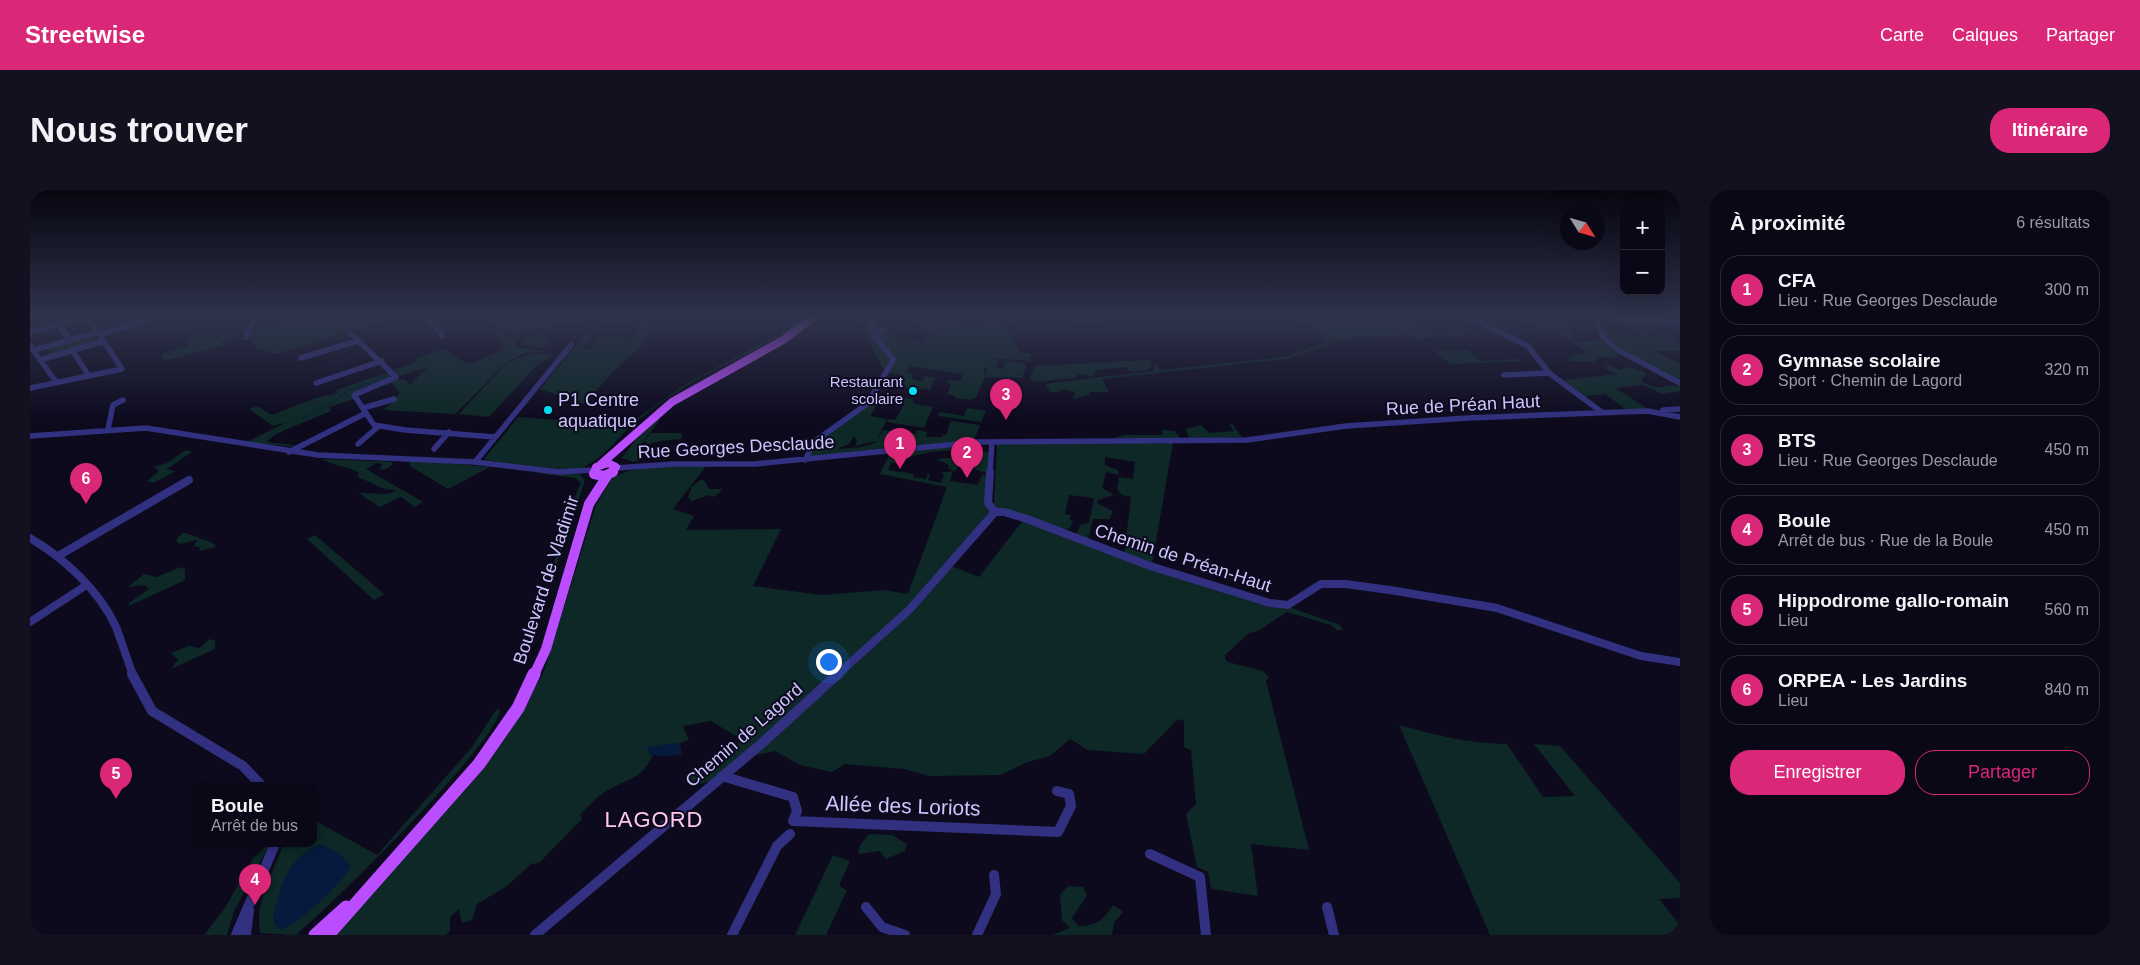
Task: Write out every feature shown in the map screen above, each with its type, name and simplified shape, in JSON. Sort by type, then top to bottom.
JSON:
[{"type":"main road","points":[[628,440],[613,473],[599,474],[601,464],[647,421],[682,395],[761,352]]},
{"type":"main road","points":[[601,464],[615,466]]},
{"type":"main road","name":"Boulevard de Vladimir","points":[[328,935],[479,764],[518,708],[546,648],[599,474]]},
{"type":"main road","name":"Boulevard de Vladimir","points":[[315,935],[374,884]]},
{"type":"street","points":[[33,352],[56,382]]},
{"type":"street","points":[[40,360],[66,352]]},
{"type":"street","points":[[73,352],[89,376]]},
{"type":"street","points":[[30,388],[122,369],[111,352]]},
{"type":"street","points":[[301,358],[322,352]]},
{"type":"street","points":[[370,352],[396,376],[354,395],[374,425],[495,437]]},
{"type":"street","points":[[475,462],[565,352]]},
{"type":"street","points":[[805,460],[806,451],[814,440],[867,405],[893,359],[888,352]]},
{"type":"street","points":[[1531,352],[1549,373],[1602,413]]},
{"type":"street","points":[[1621,352],[1680,383]]},
{"type":"street","points":[[316,383],[382,361]]},
{"type":"street","points":[[1504,375],[1549,373]]},
{"type":"street","points":[[289,452],[365,410],[394,399]]},
{"type":"street","points":[[108,430],[113,405],[123,400]]},
{"type":"street","points":[[1648,411],[1680,409]]},
{"type":"street","name":"Rue de Préan Haut","points":[[1247,440],[1278,438],[1310,431],[1359,425],[1648,411],[1680,416]]},
{"type":"street","points":[[358,444],[378,426]]},
{"type":"street","points":[[30,436],[146,428],[289,452],[475,462],[560,472],[599,474]]},
{"type":"street","points":[[434,449],[448,432]]},
{"type":"street","name":"Rue Georges Desclaude","points":[[615,466],[755,464],[992,442],[1247,440]]},
{"type":"street","points":[[992,442],[988,503],[995,512]]},
{"type":"street","points":[[58,556],[190,480]]},
{"type":"street","name":"Chemin de Préan-Haut","points":[[995,512],[1004,512],[1150,566],[1270,603],[1288,605],[1321,584],[1346,584],[1390,590],[1497,608],[1641,656],[1680,662]]},
{"type":"street","name":"Chemin de Lagord","points":[[535,935],[761,744],[910,609],[995,512]]},
{"type":"street","points":[[30,538],[58,556],[85,586],[114,624],[143,698],[152,710],[237,762],[259,782]]},
{"type":"street","points":[[30,622],[85,586]]},
{"type":"street","name":"Allée des Loriots","points":[[722,776],[793,797],[797,811],[793,821],[1058,832],[1072,806],[1069,794],[1058,791]]},
{"type":"street","points":[[732,935],[777,846],[790,834]]},
{"type":"street","points":[[246,935],[246,918],[274,847]]},
{"type":"street","points":[[1150,854],[1200,877],[1206,935]]},
{"type":"street","points":[[977,935],[996,894],[994,875]]},
{"type":"street","points":[[236,935],[241,918],[253,896]]},
{"type":"street","points":[[866,907],[882,927],[905,935]]},
{"type":"street","points":[[1327,907],[1334,935]]},
{"type":"green space","points":[[49,352],[62,352],[51,355]]},
{"type":"green space","points":[[169,352],[199,352],[165,361],[161,354]]},
{"type":"green space","points":[[270,352],[284,352],[277,354]]},
{"type":"green space","points":[[435,352],[448,352],[468,364],[499,352],[540,352],[525,353],[507,362],[455,414],[384,410],[400,394],[392,383],[357,394],[397,379],[405,380],[410,385],[428,367],[400,376],[393,370],[418,362],[415,359]]},
{"type":"green space","points":[[571,352],[635,352],[584,404],[540,389]]},
{"type":"green space","points":[[746,352],[751,352],[695,380],[667,399],[628,429],[601,456],[582,468],[564,469],[501,463],[484,459],[518,417],[570,421],[622,429],[687,383]]},
{"type":"green space","points":[[874,352],[1019,352],[1032,354],[1030,358],[1032,361],[992,358],[999,361],[996,367],[1002,369],[1005,365],[1004,361],[1023,363],[1026,366],[1022,378],[984,377],[976,398],[971,400],[955,398],[955,396],[947,394],[951,384],[947,383],[949,380],[961,381],[963,374],[910,366],[907,372],[914,374],[912,377],[914,380],[922,381],[925,376],[937,378],[934,380],[930,390],[918,386],[925,390],[895,386],[901,375],[885,372]],"holes":[[[984,367],[988,368],[984,377]]]},
{"type":"green space","points":[[1300,352],[1308,352],[1286,359],[1102,379],[1109,392],[1089,392],[1089,395],[1073,399],[1075,392],[1061,389],[1058,392],[1050,392],[1046,387],[1046,385],[1051,383],[1153,371],[1156,364],[1154,360],[1161,370],[1285,357]]},
{"type":"green space","points":[[1435,352],[1469,352],[1481,361],[1520,359],[1522,361],[1451,364]]},
{"type":"green space","points":[[1588,352],[1621,352],[1624,354],[1616,355],[1615,358],[1599,356],[1594,362],[1566,360]]},
{"type":"green space","points":[[1623,352],[1656,352],[1680,364],[1680,382],[1637,360]]},
{"type":"green space","points":[[533,353],[556,355],[539,363],[489,417],[459,414],[507,363]]},
{"type":"green space","points":[[1150,360],[1152,366],[1146,370],[1131,372],[1125,367],[1098,370],[1092,376],[1077,374],[1076,378],[1035,382],[1029,380],[1035,366]]},
{"type":"green space","points":[[1604,363],[1620,370],[1628,367],[1640,370],[1646,373],[1641,381],[1648,385],[1658,387],[1680,386],[1680,391],[1663,394],[1643,385],[1615,388],[1648,409],[1627,410],[1605,394],[1585,396],[1564,380],[1618,374],[1605,369],[1608,368]]},
{"type":"green space","points":[[390,372],[394,376],[364,387],[353,399],[329,407],[331,411],[276,434],[266,442],[293,445],[294,447],[247,442],[287,422],[273,426],[249,409],[257,406],[272,415],[316,398],[338,393],[336,390]]},
{"type":"green space","points":[[877,395],[899,398],[898,401],[881,398],[870,416],[887,419],[876,441],[855,446],[857,441],[854,436],[849,444],[837,449],[861,447],[875,443],[883,430],[915,434],[917,430],[927,432],[926,437],[943,437],[942,434],[946,435],[951,421],[980,425],[974,441],[809,457],[819,439],[868,406]]},
{"type":"green space","points":[[902,397],[912,399],[914,404],[933,407],[924,428],[887,422],[889,419],[895,420],[905,403],[899,401]]},
{"type":"green space","points":[[967,408],[986,411],[981,422],[938,416],[940,412],[964,416]]},
{"type":"green space","points":[[659,418],[660,420],[641,444],[642,460],[633,462],[622,458],[644,428]]},
{"type":"green space","points":[[1228,423],[1233,425],[1242,437],[1189,439],[1186,429],[1201,425],[1209,433],[1234,431]]},
{"type":"green space","points":[[1161,430],[1175,431],[1181,439],[1115,438],[1123,435],[1163,435]]},
{"type":"green space","points":[[651,433],[681,433],[682,439],[649,444],[644,441]]},
{"type":"green space","points":[[1173,443],[1152,564],[1124,556],[1131,497],[1122,495],[1117,489],[1119,477],[1133,479],[1135,462],[1105,457],[1105,465],[1118,470],[1119,475],[1106,472],[1102,488],[1114,495],[1098,500],[1097,503],[1113,511],[1110,519],[1093,519],[1088,539],[1076,535],[1081,524],[1089,523],[1094,498],[1069,495],[1065,514],[1071,515],[1069,519],[1073,521],[1070,528],[1062,530],[997,508],[994,504],[997,444]]},
{"type":"green space","points":[[974,446],[974,451],[971,451],[971,449],[924,453],[900,463],[891,463],[888,470],[914,474],[913,477],[926,479],[928,473],[930,474],[928,480],[941,483],[944,475],[940,473],[953,471],[950,481],[978,485],[982,475],[988,475],[989,494],[995,512],[952,566],[979,577],[1024,519],[1149,567],[1289,607],[1340,625],[1343,630],[1337,630],[1331,625],[1287,612],[1258,631],[1249,633],[1225,655],[1225,659],[1228,662],[1263,671],[1269,677],[1266,681],[1309,850],[1251,844],[1258,896],[1211,889],[1208,872],[1197,867],[1186,814],[1196,804],[1191,750],[1184,747],[1184,721],[1178,719],[1144,754],[1088,750],[1070,739],[1050,756],[1028,762],[1000,775],[928,776],[905,769],[845,764],[832,772],[800,765],[775,751],[752,757],[704,783],[687,784],[693,770],[717,765],[727,759],[741,739],[711,721],[683,726],[689,740],[650,754],[653,755],[639,774],[604,792],[597,798],[580,814],[582,819],[539,863],[531,864],[507,886],[477,904],[472,920],[462,923],[459,909],[450,917],[450,931],[446,935],[336,935],[501,743],[543,674],[596,505],[612,478],[628,471],[655,467],[706,466],[673,509],[694,516],[686,530],[781,529],[753,586],[822,595],[884,590],[908,594],[947,487],[880,474],[890,453]]},
{"type":"green space","points":[[186,450],[192,452],[167,469],[176,471],[154,483],[147,481],[159,471],[154,467],[167,463]]},
{"type":"green space","points":[[991,451],[990,474],[970,468],[975,453]]},
{"type":"green space","points":[[968,454],[971,454],[966,468],[958,466],[956,471],[949,469],[948,464],[936,459],[968,457]]},
{"type":"green space","points":[[322,459],[393,462],[392,465],[384,470],[379,468],[383,464],[376,463],[366,469],[423,502],[415,507],[401,497],[380,507],[358,493],[389,494],[396,490],[381,487],[357,477],[359,473]]},
{"type":"green space","points":[[410,460],[490,467],[448,489],[410,466]]},
{"type":"green space","points":[[530,472],[580,474],[585,480],[553,576],[556,548],[554,544],[581,483],[575,478]]},
{"type":"green space","points":[[701,480],[705,481],[709,489],[723,489],[714,497],[708,495],[692,501],[688,497],[692,486]]},
{"type":"green space","points":[[183,532],[213,543],[216,547],[199,551],[200,547],[194,546],[197,540],[179,544],[176,540]]},
{"type":"green space","points":[[315,535],[384,594],[374,600],[307,539]]},
{"type":"green space","points":[[181,567],[185,569],[185,580],[129,606],[129,603],[149,589],[145,585],[128,587],[144,574],[157,577]]},
{"type":"green space","points":[[209,639],[215,641],[215,649],[171,669],[178,660],[171,653],[189,646],[200,648]]},
{"type":"green space","points":[[500,709],[493,727],[473,754],[410,824],[314,919],[296,935],[260,933],[259,920],[262,897],[282,847],[317,847],[317,822],[377,855],[472,747],[496,710]]},
{"type":"green space","points":[[1399,725],[1453,738],[1507,744],[1543,797],[1575,796],[1534,744],[1560,746],[1680,883],[1680,898],[1659,899],[1680,925],[1680,935],[1490,935]]},
{"type":"green space","points":[[869,834],[892,835],[907,844],[905,851],[886,859],[880,851],[858,854],[860,845]]},
{"type":"green space","points":[[259,847],[267,847],[234,911],[227,935],[204,935],[225,908]]},
{"type":"green space","points":[[833,855],[850,861],[839,886],[847,890],[826,935],[795,935]]},
{"type":"green space","points":[[1068,886],[1083,887],[1087,895],[1072,918],[1078,926],[1089,925],[1098,921],[1106,915],[1113,905],[1123,912],[1114,923],[1112,935],[1052,935],[1070,928],[1062,920],[1060,895]]},
{"type":"water","points":[[672,743],[680,744],[682,754],[658,756],[653,755],[647,750],[648,747]]},
{"type":"water","points":[[321,844],[340,854],[351,866],[320,902],[299,919],[281,930],[274,924],[273,919],[282,884],[300,857]]},
{"type":"waterway","points":[[327,365],[364,353]]},
{"type":"waterway","points":[[310,370],[321,367]]},
{"type":"waterway","points":[[302,419],[336,400],[348,390],[385,377]]},
{"type":"place","name":"Restaurant scolaire","points":[[913,391]]},
{"type":"place","name":"P1 Centre aquatique","points":[[548,410]]},
{"type":"place","name":"BTS","points":[[1006,420]]},
{"type":"place","name":"CFA","points":[[900,469]]},
{"type":"place","name":"Gymnase scolaire","points":[[967,478]]},
{"type":"place","name":"ORPEA - Les Jardins","points":[[86,504]]},
{"type":"place","name":"Hippodrome gallo-romain","points":[[116,799]]},
{"type":"place","name":"Boule","points":[[255,905]]},
{"type":"district","name":"LAGORD","points":[[654,819]]}]
